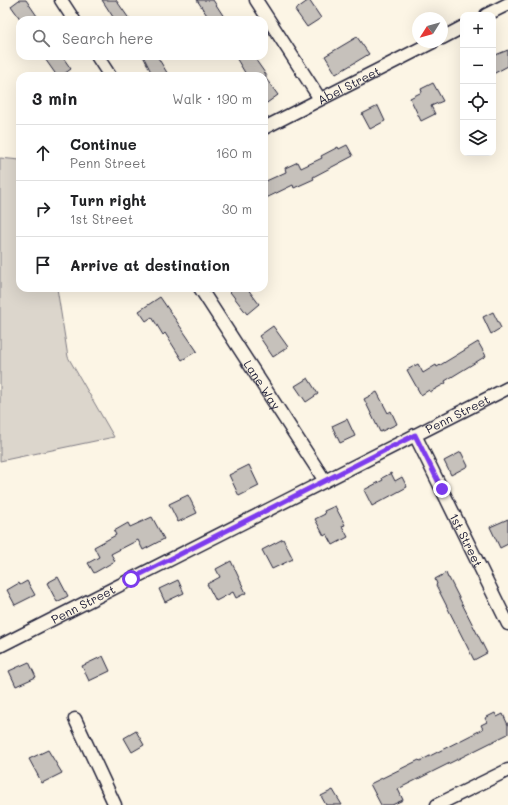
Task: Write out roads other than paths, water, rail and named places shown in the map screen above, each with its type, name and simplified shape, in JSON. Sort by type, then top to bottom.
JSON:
[{"type":"street","points":[[61,0],[71,16]]},
{"type":"street","points":[[256,0],[266,16]]},
{"type":"street","points":[[492,12],[508,4]]},
{"type":"street","points":[[268,19],[320,99]]},
{"type":"street","points":[[448,35],[460,29]]},
{"type":"street","name":"Abel Street","points":[[268,126],[421,48]]},
{"type":"street","points":[[100,60],[107,72]]},
{"type":"street","name":"Lane Way","points":[[203,292],[325,481]]},
{"type":"street","name":"Penn Street","points":[[0,646],[508,388]]},
{"type":"street","name":"1st Street","points":[[415,435],[508,624]]},
{"type":"street","points":[[75,718],[114,805]]},
{"type":"street","points":[[437,805],[508,770]]}]
